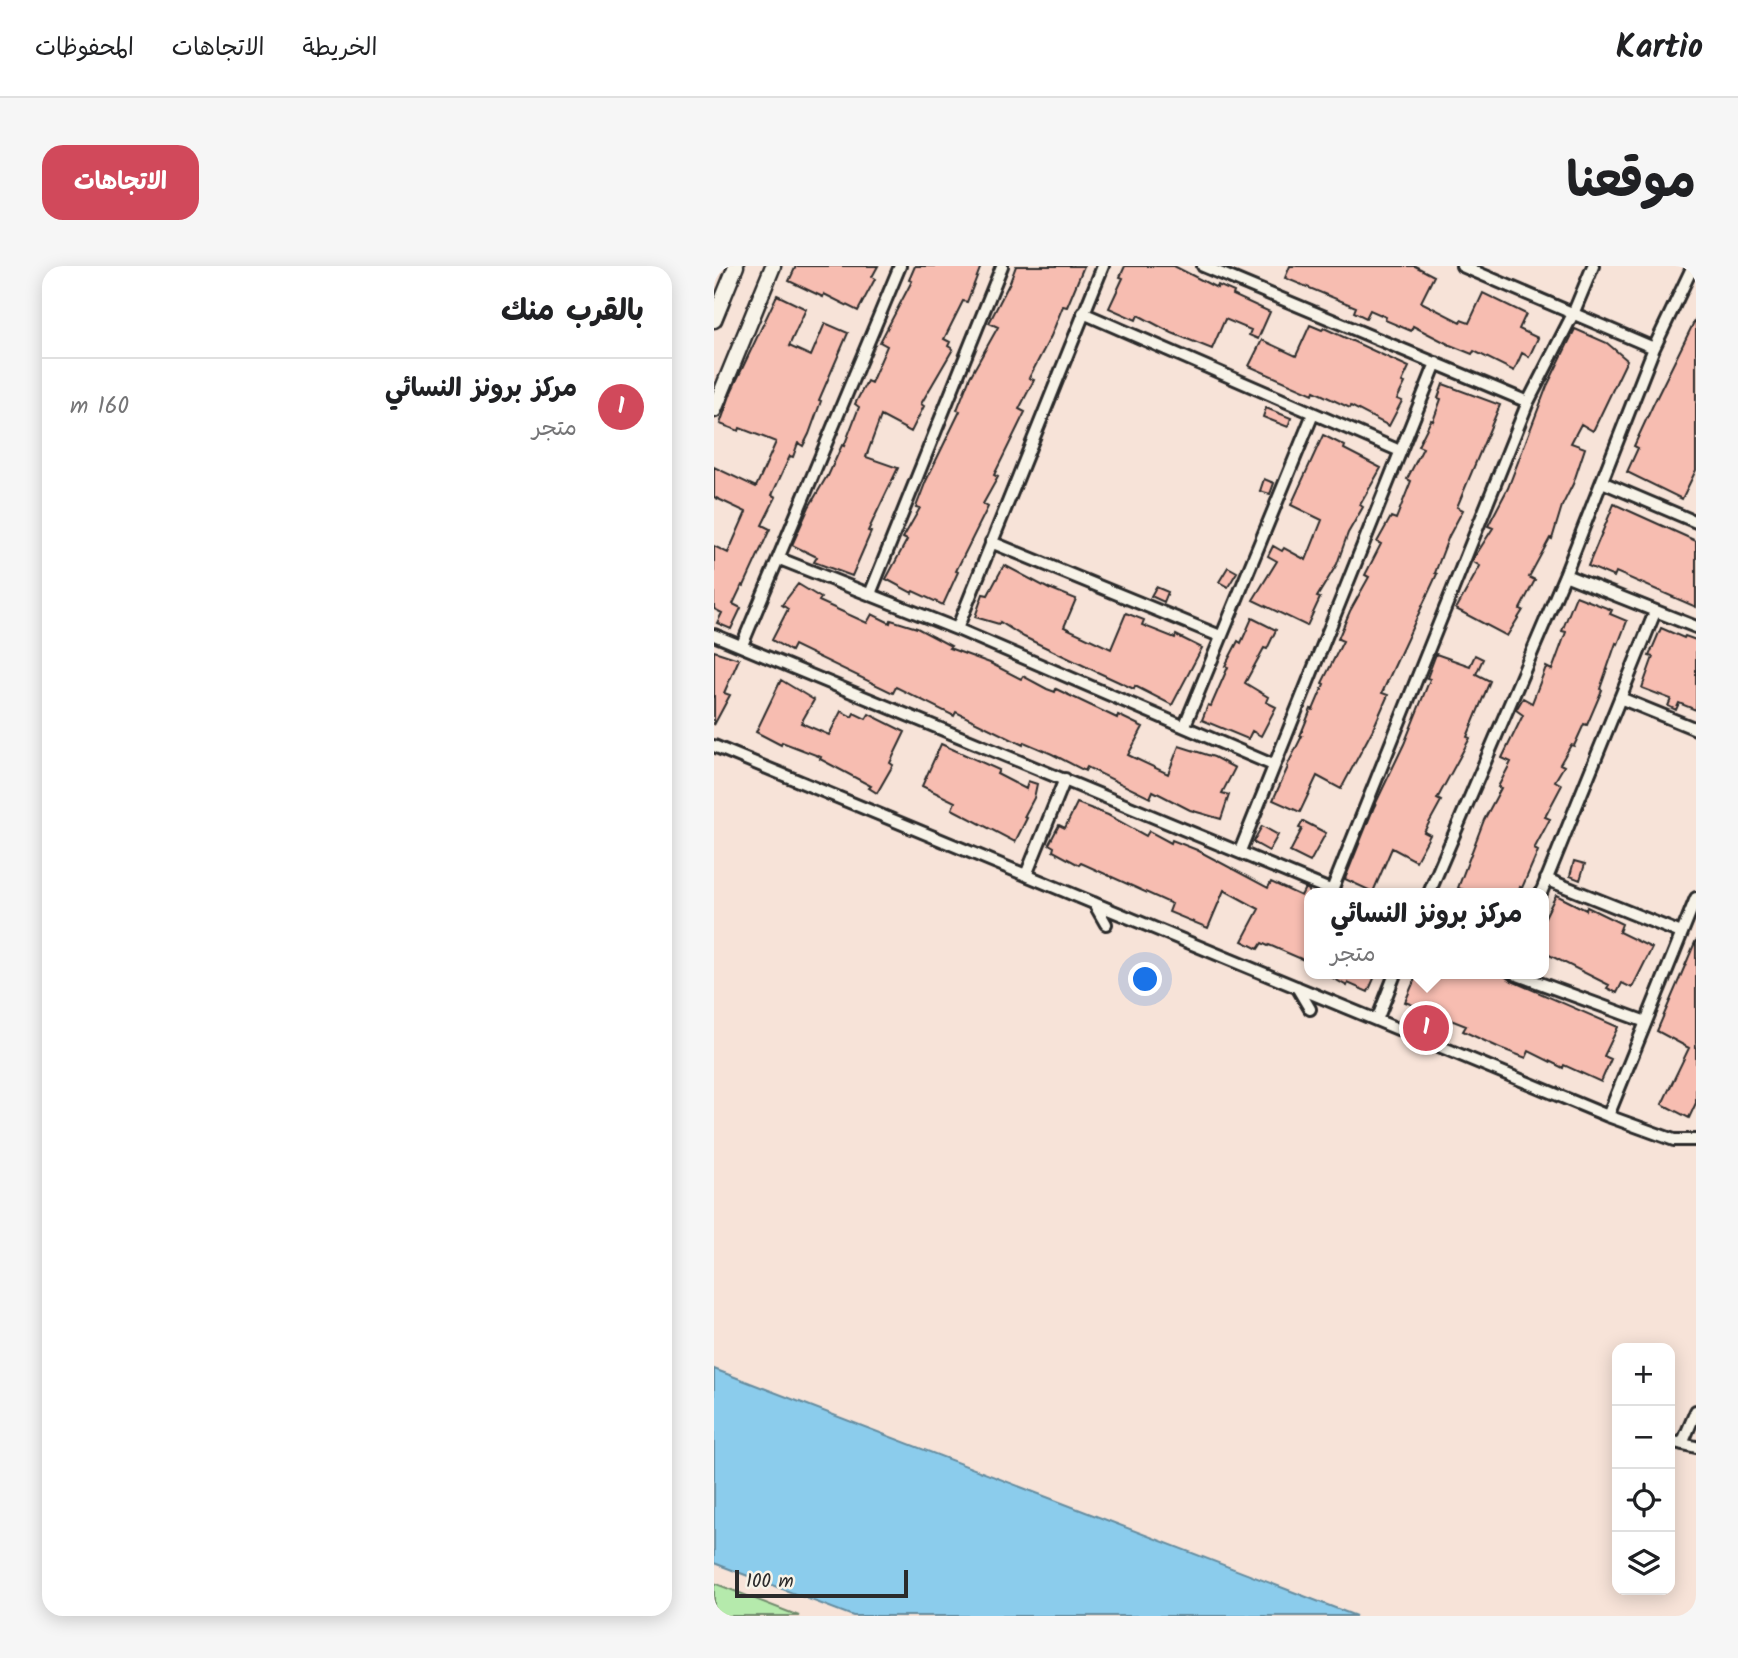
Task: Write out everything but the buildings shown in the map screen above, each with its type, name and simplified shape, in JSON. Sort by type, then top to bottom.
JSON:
[{"type":"main road","points":[[714,320],[736,266]]},
{"type":"main road","points":[[714,410],[773,266]]},
{"type":"street","points":[[742,645],[900,266]]},
{"type":"street","points":[[870,594],[1002,266]]},
{"type":"street","points":[[957,629],[1103,266]]},
{"type":"street","points":[[1203,266],[1528,402]]},
{"type":"street","points":[[1462,266],[1654,348]]},
{"type":"street","points":[[1337,888],[1528,402],[1573,314],[1593,266]]},
{"type":"street","points":[[1431,888],[1564,576],[1654,348],[1693,266]]},
{"type":"street","points":[[1083,313],[1400,451]]},
{"type":"street","points":[[1240,851],[1436,363]]},
{"type":"street","points":[[1185,725],[1313,414]]},
{"type":"street","points":[[1602,482],[1696,522]]},
{"type":"street","points":[[991,542],[1220,636]]},
{"type":"street","points":[[780,559],[957,629],[1273,765]]},
{"type":"street","points":[[1564,576],[1696,627]]},
{"type":"street","points":[[1543,888],[1655,612]]},
{"type":"street","points":[[714,635],[1326,888]]},
{"type":"street","points":[[1620,698],[1696,729]]},
{"type":"street","points":[[714,746],[1608,1116],[1674,1140],[1696,1140]]},
{"type":"street","points":[[1026,875],[1065,779]]},
{"type":"street","points":[[1546,878],[1681,933]]},
{"type":"street","points":[[1608,1116],[1696,898]]},
{"type":"street","points":[[1094,903],[1106,924]]},
{"type":"street","points":[[1377,1020],[1393,979]]},
{"type":"street","points":[[1529,979],[1646,1021]]},
{"type":"street","points":[[1297,987],[1310,1009]]},
{"type":"street","points":[[1682,1444],[1696,1411]]},
{"type":"street","points":[[1675,1442],[1696,1447]]},
{"type":"green space","points":[[714,1583],[799,1616],[714,1616]]},
{"type":"water","points":[[714,1369],[1356,1616],[853,1616],[714,1563]]},
{"type":"place","name":"مركز برونز النسائي","points":[[1426,1028]]}]
